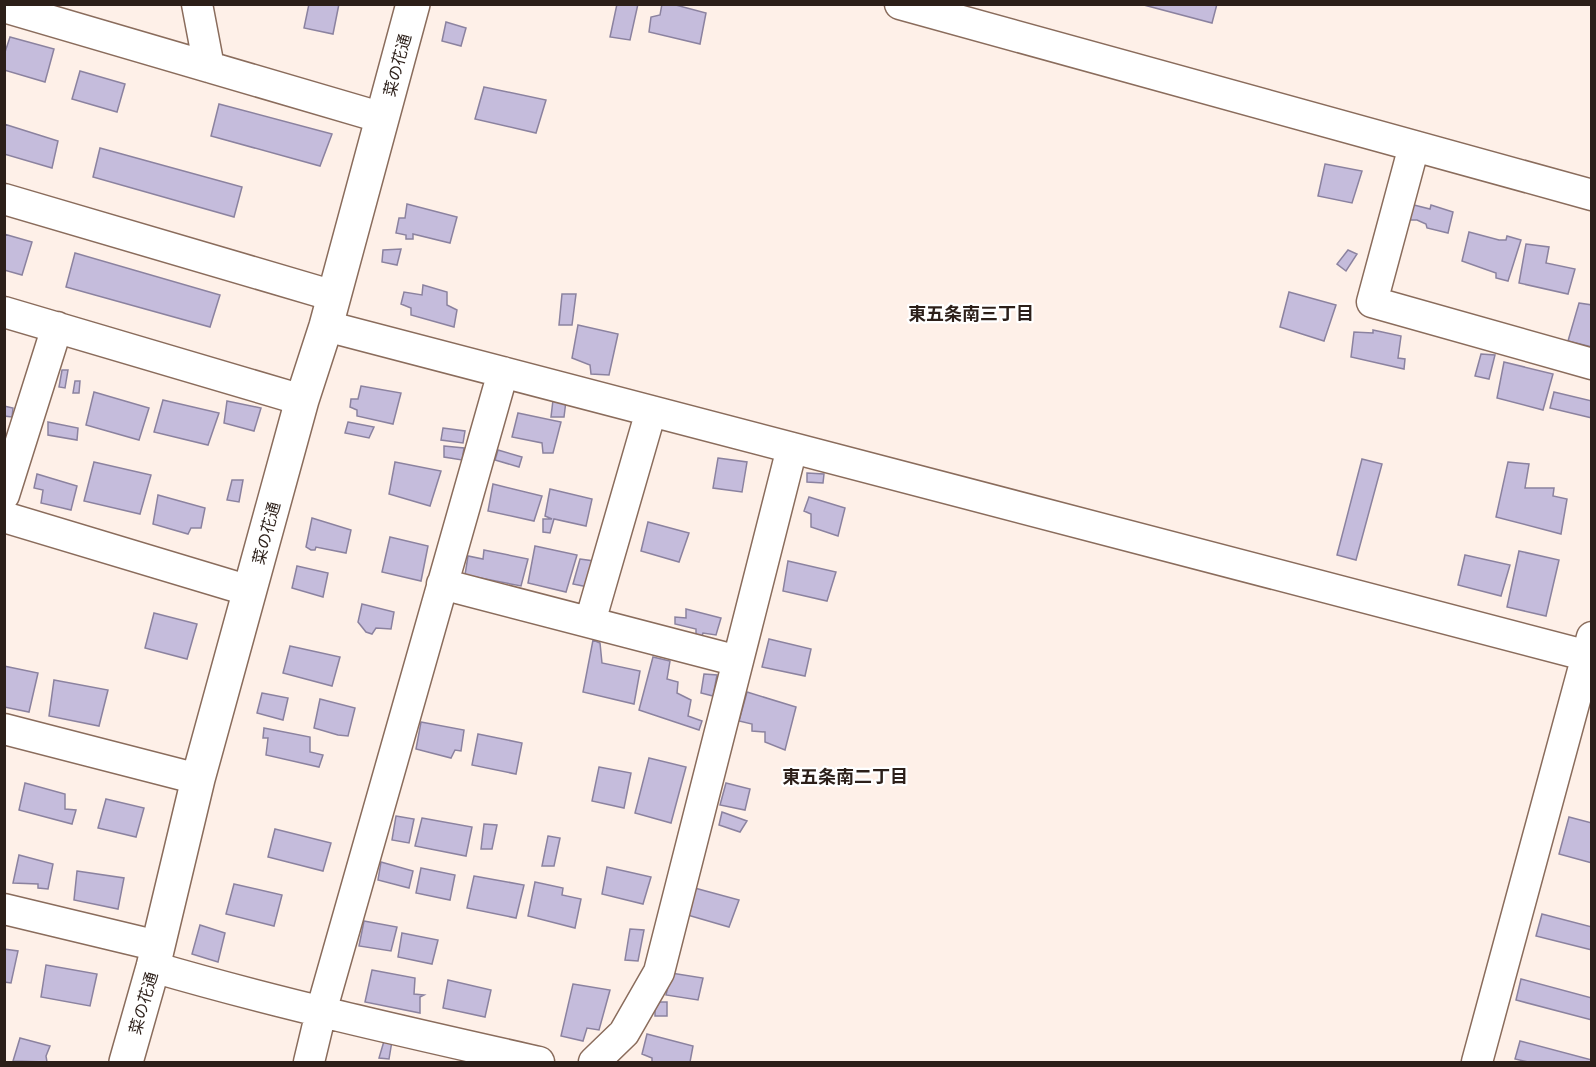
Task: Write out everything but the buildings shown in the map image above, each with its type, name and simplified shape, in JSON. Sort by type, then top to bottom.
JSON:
[{"type":"street","points":[[198,4],[210,67]]},
{"type":"street","name":"菜の花通","points":[[126,1062],[155,956],[198,779],[302,400],[330,311],[413,4]]},
{"type":"street","points":[[900,4],[1592,195]]},
{"type":"street","points":[[4,7],[383,118]]},
{"type":"street","points":[[1414,146],[1372,302],[1592,364]]},
{"type":"street","points":[[4,199],[503,372],[792,448],[1590,650],[1477,1062]]},
{"type":"street","points":[[4,312],[302,400]]},
{"type":"street","points":[[4,495],[57,327]]},
{"type":"street","points":[[309,1062],[321,1012],[503,372]]},
{"type":"street","points":[[590,622],[651,411]]},
{"type":"street","points":[[594,1062],[624,1033],[659,972],[792,448]]},
{"type":"street","points":[[4,517],[250,591]]},
{"type":"street","points":[[442,584],[738,661]]},
{"type":"street","points":[[4,729],[198,779]]},
{"type":"street","points":[[4,909],[155,956],[236,991],[539,1062]]},
{"type":"district","name":"東五条南三丁目","points":[[971,314]]},
{"type":"district","name":"東五条南二丁目","points":[[845,777]]}]
